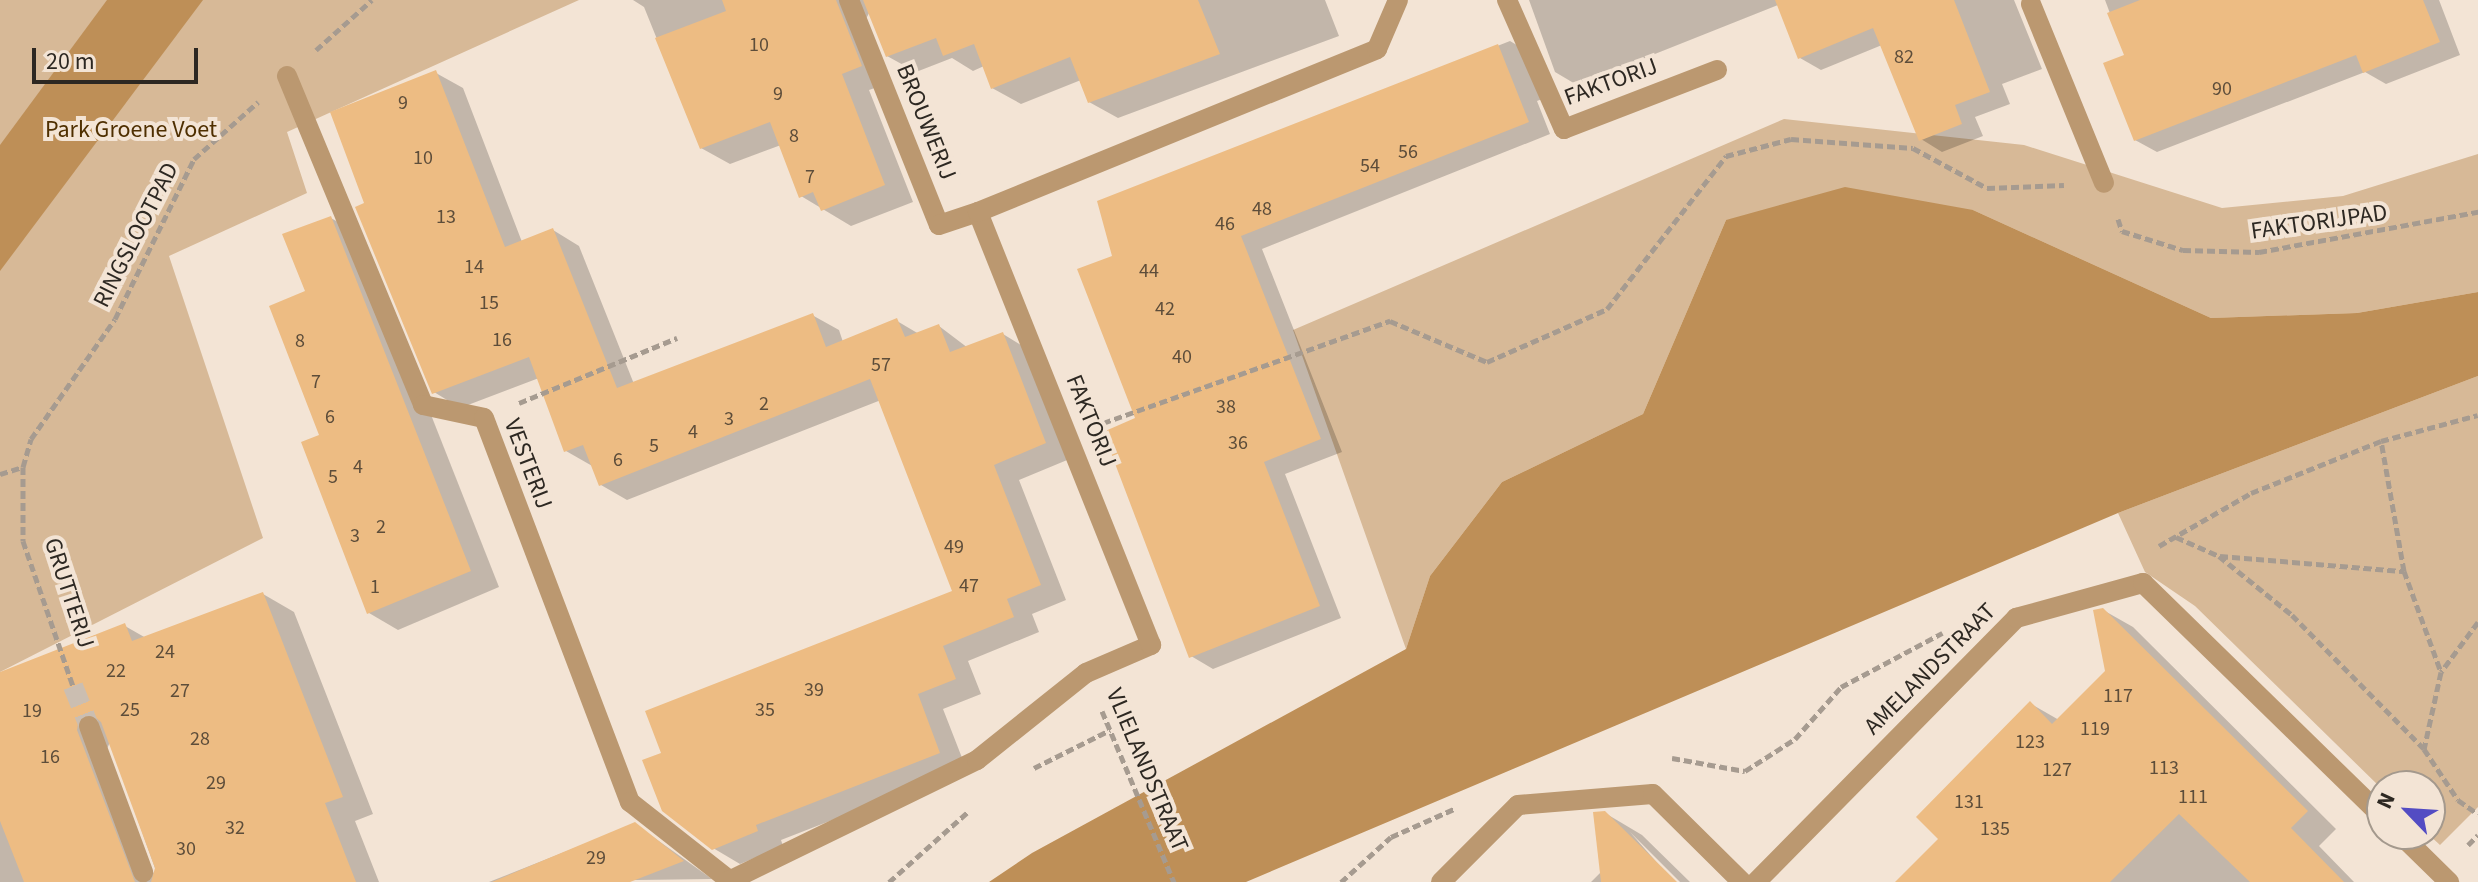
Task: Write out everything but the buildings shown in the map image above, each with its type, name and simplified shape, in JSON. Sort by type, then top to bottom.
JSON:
[{"type":"street","name":"BROUWERIJ","points":[[849,0],[939,225],[978,212]]},
{"type":"street","points":[[978,212],[1377,49],[1398,0]]},
{"type":"street","name":"FAKTORIJ","points":[[1507,0],[1564,129],[1717,70]]},
{"type":"street","points":[[2035,1],[2104,183]]},
{"type":"street","name":"VESTERIJ","points":[[287,76],[423,405],[484,418],[630,802],[728,880]]},
{"type":"street","name":"FAKTORIJ","points":[[728,880],[977,760],[1086,673],[1151,645],[978,212]]},
{"type":"street","name":"AMELANDSTRAAT","points":[[1756,882],[2016,618],[2143,583],[2366,800]]},
{"type":"street","points":[[89,726],[143,872]]},
{"type":"street","points":[[1441,882],[1518,805],[1653,794],[1742,882]]},
{"type":"street","points":[[2416,850],[2449,882]]},
{"type":"path","name":"RINGSLOOTPAD","points":[[23,467],[31,439],[122,307],[194,159],[372,0]]},
{"type":"path","points":[[1069,435],[1390,321],[1487,362],[1607,309],[1726,156],[1791,139],[1913,148],[1987,188],[2104,183]]},
{"type":"path","name":"FAKTORIJPAD","points":[[2104,183],[2122,231],[2183,250],[2259,252],[2478,212]]},
{"type":"path","points":[[484,418],[677,338]]},
{"type":"path","points":[[2146,554],[2251,493],[2381,441],[2478,415]]},
{"type":"path","points":[[2381,441],[2404,571],[2441,672]]},
{"type":"path","points":[[0,474],[23,467]]},
{"type":"path","name":"GRUTTERIJ","points":[[23,467],[23,541],[73,686]]},
{"type":"path","points":[[2175,537],[2219,556],[2292,615],[2424,749],[2458,800],[2478,814]]},
{"type":"path","points":[[2219,556],[2404,571]]},
{"type":"path","points":[[2424,749],[2441,672],[2478,622]]},
{"type":"path","points":[[1658,756],[1745,771],[1795,739],[1841,687],[1948,629]]},
{"type":"path","name":"VLIELANDSTRAAT","points":[[1086,673],[1174,882]]},
{"type":"path","points":[[1341,882],[1391,837],[1470,802]]},
{"type":"green space","name":"Park Groene Voet","points":[[0,0],[579,0],[287,132],[307,193],[169,256],[263,538],[0,672]]},
{"type":"green space","points":[[1784,119],[2024,145],[2222,208],[2343,196],[2478,154],[2478,292],[2357,313],[2211,318],[1973,210],[1726,220],[1643,414],[1502,482],[1430,576],[1406,649],[1293,330]]},
{"type":"green space","points":[[2478,376],[2478,807],[2446,839],[2446,770],[2366,770],[2366,773],[2195,606],[2145,572],[2118,513]]},
{"type":"shaded area","points":[[107,0],[203,0],[0,271],[0,145]]},
{"type":"shaded area","points":[[1845,187],[1973,210],[2211,318],[2357,313],[2478,292],[2478,376],[2118,513],[1246,882],[989,882],[1032,853],[1406,649],[1430,576],[1502,482],[1643,414],[1726,220]]},
{"type":"tunnel","points":[[73,686],[89,726]]}]
